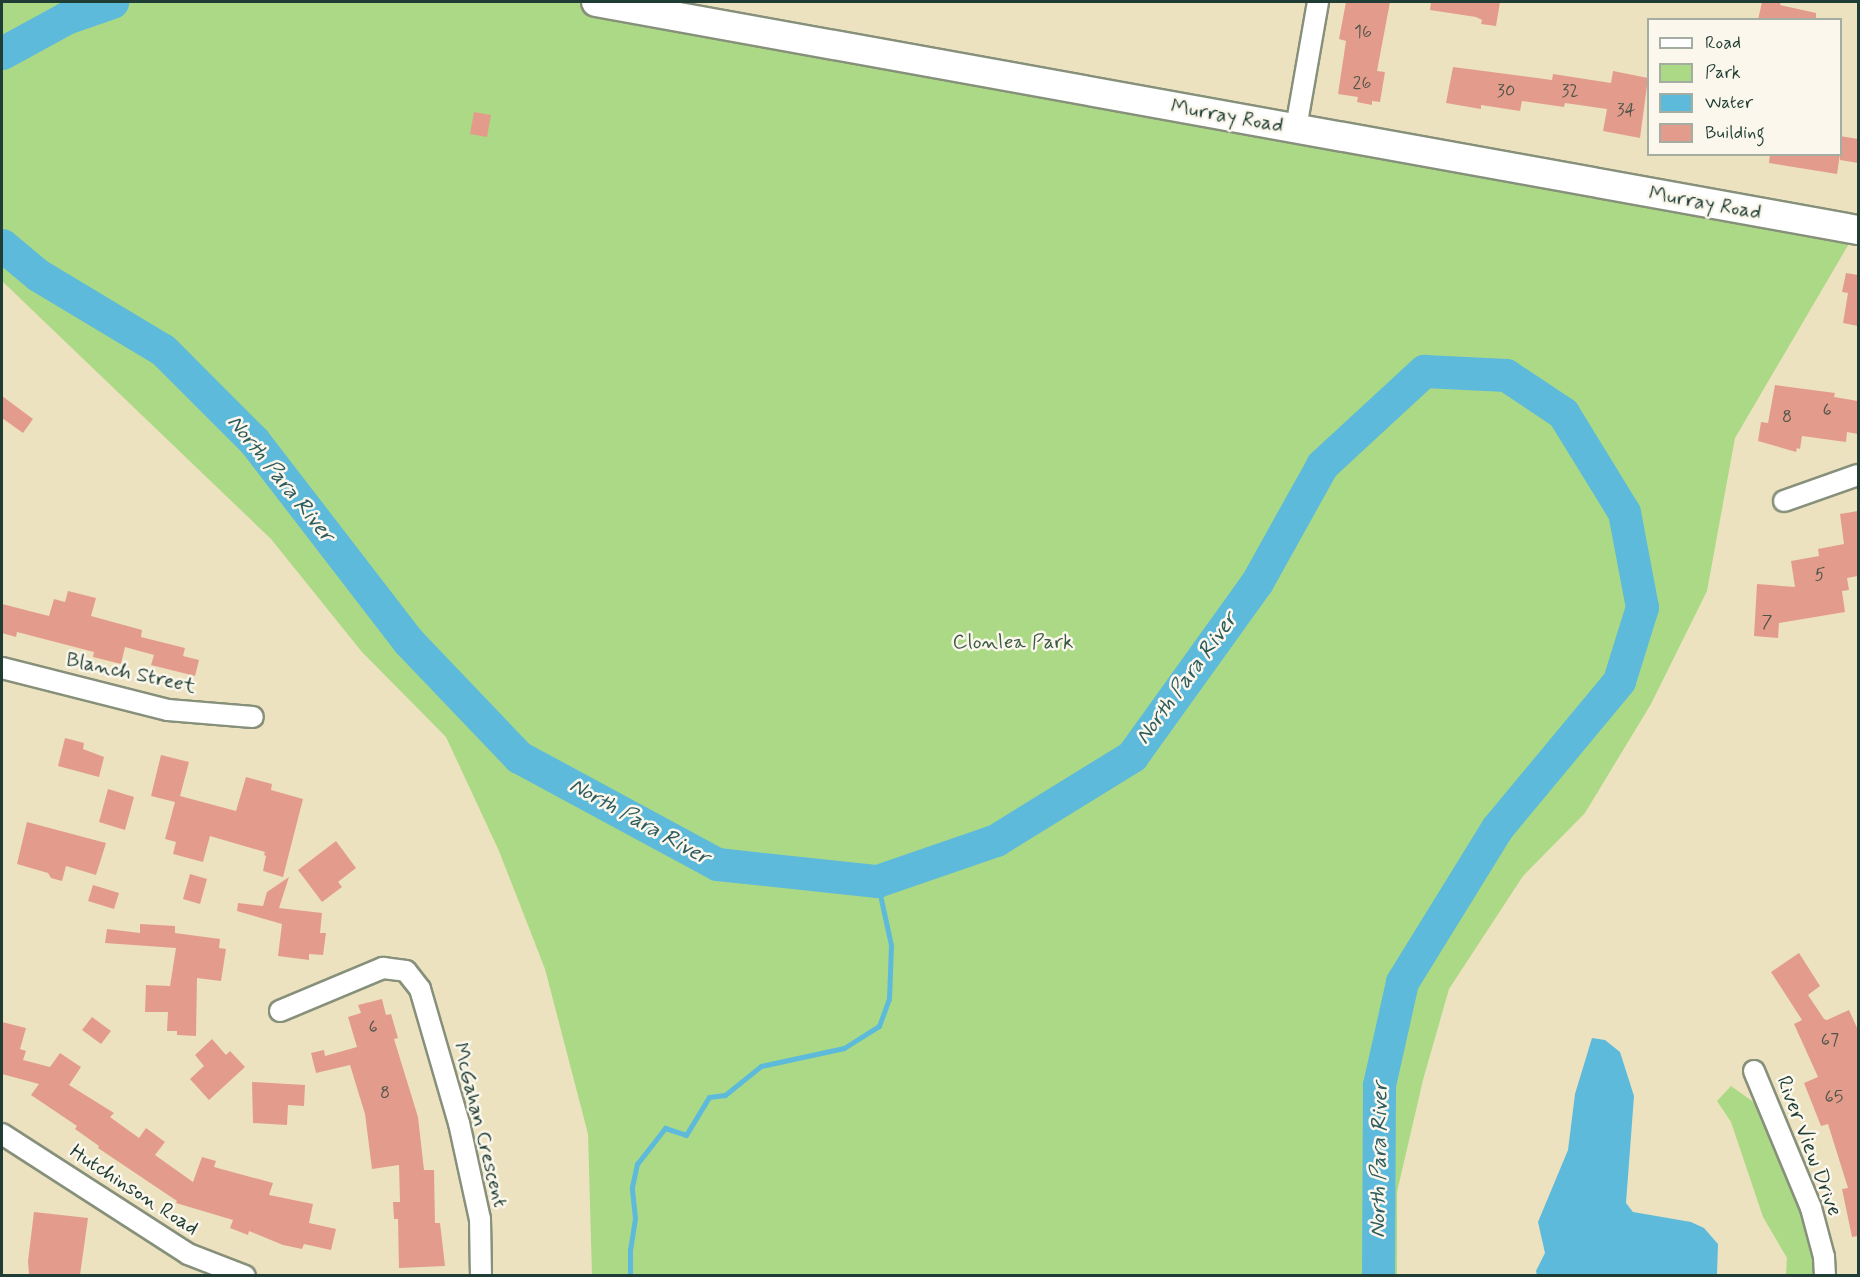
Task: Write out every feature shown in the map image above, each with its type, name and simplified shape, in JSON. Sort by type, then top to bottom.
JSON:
[{"type":"street","name":"Murray Road","points":[[596,2],[1858,230]]},
{"type":"street","points":[[1296,128],[1318,2]]},
{"type":"street","points":[[1784,501],[1858,475]]},
{"type":"street","name":"Blanch Street","points":[[2,668],[168,710],[253,717]]},
{"type":"street","name":"McGahan Crescent","points":[[280,1011],[383,968],[406,971],[420,989],[459,1123],[480,1219],[481,1275]]},
{"type":"street","name":"River View Drive","points":[[1754,1071],[1811,1208],[1824,1257],[1825,1275]]},
{"type":"street","name":"Hutchinson Road","points":[[2,1134],[188,1254],[245,1275]]},
{"type":"green space","name":"Clonlea Park","points":[[2,2],[596,2],[1857,230],[1735,438],[1707,591],[1651,704],[1585,813],[1523,876],[1449,989],[1423,1080],[1397,1192],[1397,1275],[592,1275],[588,1134],[545,969],[499,851],[446,737],[362,652],[271,539],[2,281]]},
{"type":"green space","points":[[1731,1086],[1759,1106],[1810,1236],[1817,1275],[1786,1275],[1787,1258],[1763,1217],[1731,1122],[1717,1101]]},
{"type":"water","points":[[1592,1038],[1605,1040],[1620,1052],[1634,1096],[1626,1203],[1633,1212],[1691,1222],[1704,1228],[1718,1244],[1717,1275],[1537,1275],[1536,1271],[1545,1253],[1538,1222],[1568,1150],[1575,1094]]},
{"type":"building","points":[[1346,2],[1390,2],[1377,71],[1385,72],[1380,102],[1372,101],[1372,105],[1357,102],[1358,97],[1338,94],[1346,41],[1339,39]]},
{"type":"building","points":[[1431,2],[1500,2],[1496,26],[1481,24],[1482,20],[1476,17],[1430,10]]},
{"type":"building","points":[[1762,2],[1781,2],[1780,5],[1816,13],[1816,18],[1758,18]]},
{"type":"building","points":[[1453,67],[1552,80],[1553,74],[1611,83],[1613,71],[1647,78],[1640,138],[1603,131],[1607,109],[1565,103],[1564,107],[1522,101],[1520,111],[1481,105],[1481,109],[1446,103]]},
{"type":"building","points":[[474,112],[491,115],[487,137],[470,134]]},
{"type":"building","points":[[1842,136],[1858,139],[1858,163],[1840,160]]},
{"type":"building","points":[[1770,156],[1840,156],[1837,174],[1769,163]]},
{"type":"building","points":[[1846,273],[1858,275],[1858,326],[1843,323],[1848,293],[1842,292]]},
{"type":"building","points":[[1775,385],[1835,393],[1834,397],[1858,401],[1858,434],[1847,432],[1846,442],[1802,436],[1800,449],[1797,448],[1796,452],[1758,441],[1761,422],[1768,423]]},
{"type":"building","points":[[2,396],[33,419],[23,433],[2,418]]},
{"type":"building","points":[[1858,511],[1858,576],[1847,578],[1849,590],[1842,591],[1845,612],[1779,623],[1778,638],[1754,636],[1757,584],[1795,587],[1791,561],[1819,556],[1818,549],[1844,544],[1840,514]]},
{"type":"building","points":[[68,591],[96,598],[91,616],[142,630],[141,637],[185,648],[183,656],[199,660],[195,676],[151,665],[154,655],[125,647],[121,664],[93,657],[94,652],[17,632],[16,637],[2,633],[2,604],[49,616],[54,599],[65,602]]},
{"type":"building","points":[[65,738],[84,743],[83,749],[104,757],[99,777],[58,766]]},
{"type":"building","points":[[161,755],[189,762],[180,796],[236,811],[246,777],[272,784],[271,790],[303,799],[283,877],[263,871],[265,852],[210,836],[203,862],[173,854],[176,842],[165,839],[175,802],[151,796]]},
{"type":"building","points":[[108,789],[134,797],[125,830],[99,822]]},
{"type":"building","points":[[27,822],[106,843],[96,875],[66,866],[62,881],[51,878],[48,873],[17,864]]},
{"type":"building","points":[[336,841],[356,868],[338,882],[342,887],[322,902],[298,870]]},
{"type":"building","points":[[190,874],[207,879],[200,904],[183,899]]},
{"type":"building","points":[[289,877],[279,908],[322,913],[320,933],[326,933],[323,955],[309,954],[309,960],[278,956],[282,924],[237,911],[238,903],[263,906],[267,892]]},
{"type":"building","points":[[93,885],[119,893],[114,909],[88,901]]},
{"type":"building","points":[[140,924],[175,926],[175,933],[220,939],[219,948],[226,949],[221,981],[197,978],[196,1036],[177,1035],[177,1031],[167,1031],[168,1012],[145,1012],[146,985],[170,986],[176,948],[105,943],[107,929],[140,933]]},
{"type":"building","points":[[1799,953],[1820,986],[1808,995],[1824,1019],[1827,1020],[1849,1010],[1858,1030],[1858,1236],[1852,1237],[1842,1189],[1848,1188],[1828,1124],[1821,1126],[1804,1083],[1818,1077],[1794,1024],[1802,1020],[1771,972]]},
{"type":"building","points":[[382,999],[386,1015],[391,1014],[398,1038],[394,1039],[418,1117],[424,1170],[434,1170],[435,1223],[440,1223],[445,1266],[399,1268],[398,1219],[394,1219],[393,1202],[400,1202],[399,1165],[372,1169],[365,1114],[350,1065],[316,1073],[311,1053],[324,1050],[325,1056],[357,1047],[348,1017],[361,1013],[358,1005]]},
{"type":"building","points":[[92,1017],[111,1031],[101,1044],[82,1030]]},
{"type":"building","points":[[2,1022],[26,1028],[20,1049],[26,1051],[23,1060],[50,1067],[60,1053],[81,1067],[69,1085],[114,1113],[110,1117],[139,1138],[146,1128],[165,1142],[155,1155],[193,1182],[202,1157],[216,1161],[214,1167],[273,1183],[269,1195],[313,1204],[309,1223],[336,1229],[331,1250],[304,1244],[302,1249],[283,1245],[249,1231],[248,1235],[230,1228],[233,1220],[176,1203],[177,1201],[98,1148],[99,1146],[75,1129],[77,1126],[31,1095],[39,1084],[2,1074]]},
{"type":"building","points":[[212,1039],[226,1055],[230,1051],[245,1067],[209,1100],[190,1079],[204,1066],[195,1055]]},
{"type":"building","points":[[252,1082],[305,1085],[304,1106],[288,1105],[287,1125],[253,1123]]},
{"type":"building","points":[[34,1212],[88,1218],[80,1275],[29,1275],[28,1261]]},
{"type":"waterway","name":"North Para River","points":[[2,53],[66,18],[112,2]]},
{"type":"waterway","name":"North Para River","points":[[2,245],[38,275],[163,350],[254,441],[408,641],[519,757],[717,864],[877,881],[996,840],[1132,756],[1257,582],[1322,465],[1424,371],[1506,375],[1563,413],[1624,512],[1642,607],[1619,681],[1497,828],[1402,982],[1379,1085],[1378,1276]]},
{"type":"waterway","points":[[630,1276],[630,1250],[635,1218],[632,1187],[637,1164],[665,1128],[686,1135],[709,1097],[725,1095],[761,1066],[844,1048],[879,1026],[889,999],[891,945],[877,881]]}]
